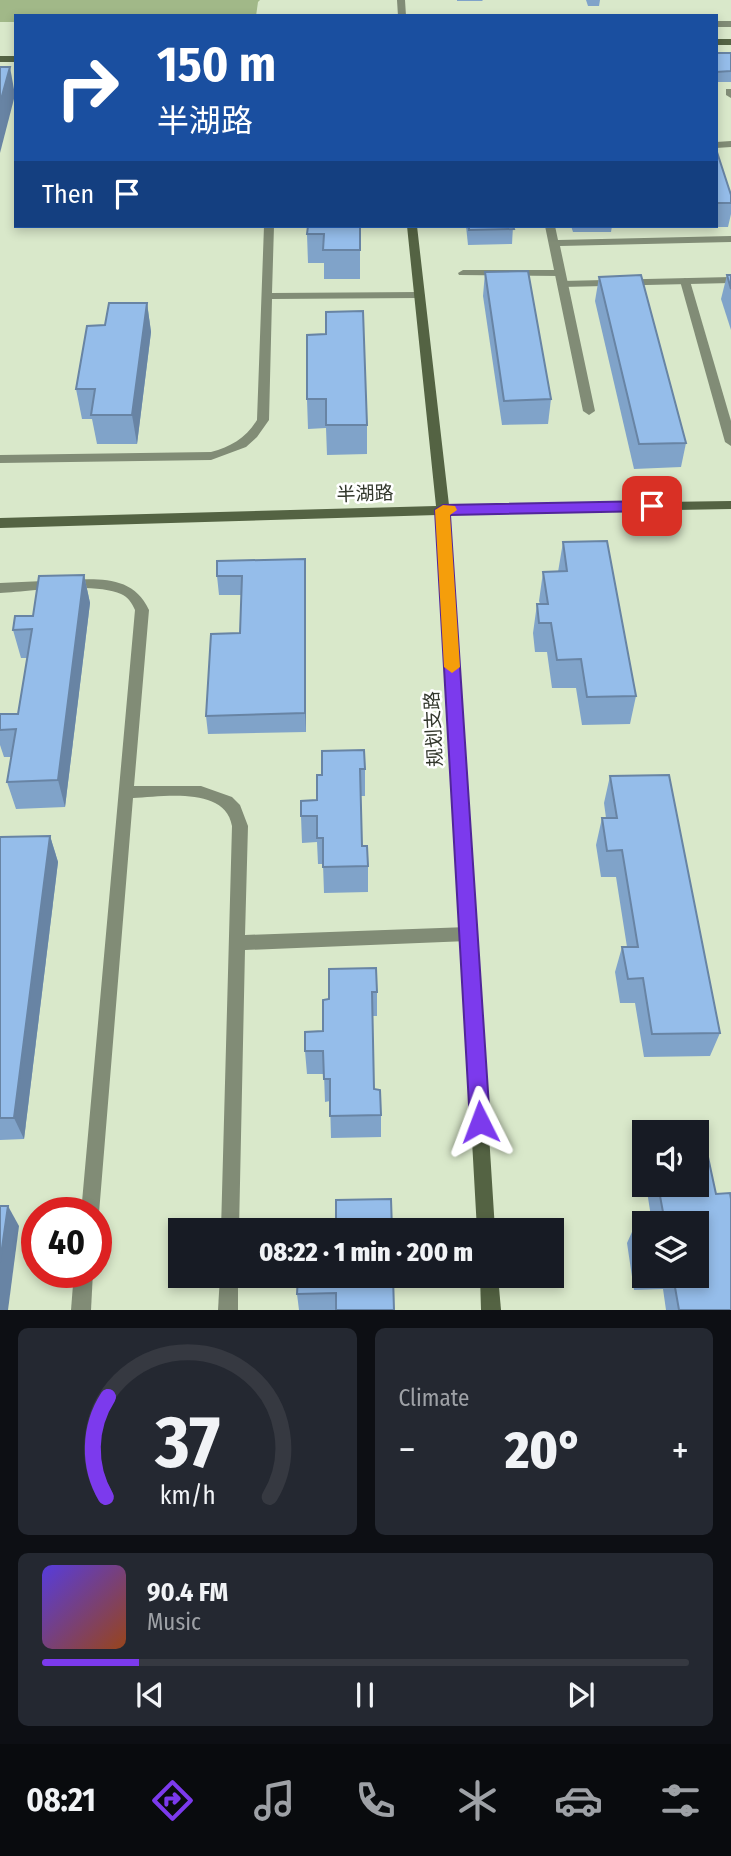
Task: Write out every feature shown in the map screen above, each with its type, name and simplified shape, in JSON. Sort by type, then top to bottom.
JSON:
[{"type":"street","points":[[0,459],[211,456],[233,450],[253,438],[263,420],[269,228]]},
{"type":"street","name":"规划支路","points":[[412,228],[443,510],[485,1218]]},
{"type":"street","points":[[550,228],[589,411]]},
{"type":"street","points":[[663,228],[667,241]]},
{"type":"street","points":[[554,243],[731,239]]},
{"type":"street","points":[[463,273],[561,278],[731,280]]},
{"type":"street","points":[[685,281],[731,442]]},
{"type":"street","points":[[266,296],[419,295]]},
{"type":"street","name":"半湖路","points":[[0,523],[731,505]]},
{"type":"street","points":[[0,588],[104,585],[123,588],[136,596],[142,610],[91,1197]]},
{"type":"street","points":[[126,792],[205,792],[220,797],[235,809],[240,826],[230,1218]]},
{"type":"street","points":[[237,943],[468,934]]},
{"type":"street","points":[[81,1310],[83,1288]]},
{"type":"street","points":[[228,1310],[229,1288]]},
{"type":"street","points":[[490,1288],[491,1310]]},
{"type":"green space","points":[[0,0],[260,0],[256,14],[14,14],[14,22],[0,22]]},
{"type":"building","points":[[718,53],[731,53],[731,71],[718,72]]},
{"type":"building","points":[[0,67],[10,67],[0,103]]},
{"type":"building","points":[[718,155],[731,195],[731,203],[718,203]]},
{"type":"building","points":[[308,228],[360,228],[360,250],[323,250],[324,234],[307,234]]},
{"type":"building","points":[[469,228],[514,229],[469,230]]},
{"type":"building","points":[[528,271],[551,399],[504,401],[485,272]]},
{"type":"building","points":[[641,275],[686,443],[639,444],[599,277]]},
{"type":"building","points":[[109,303],[147,303],[132,415],[91,415],[95,389],[76,389],[87,326],[105,325]]},
{"type":"building","points":[[363,311],[367,425],[326,425],[326,399],[307,399],[307,335],[326,334],[326,312]]},
{"type":"building","points":[[607,541],[636,696],[587,697],[581,659],[557,660],[551,623],[539,623],[537,604],[548,604],[543,572],[567,571],[563,542]]},
{"type":"building","points":[[305,559],[305,713],[206,716],[211,634],[240,633],[242,576],[217,576],[217,561]]},
{"type":"building","points":[[84,575],[58,780],[7,782],[16,729],[0,730],[0,714],[18,714],[32,629],[13,630],[15,616],[33,616],[39,576]]},
{"type":"building","points":[[364,750],[365,769],[360,769],[362,846],[367,846],[368,866],[323,867],[323,838],[317,838],[317,816],[301,816],[301,801],[317,800],[317,775],[322,775],[322,751]]},
{"type":"building","points":[[669,775],[720,1033],[652,1034],[643,978],[628,979],[622,947],[638,947],[622,850],[607,851],[602,818],[617,818],[610,776]]},
{"type":"building","points":[[50,836],[14,1118],[0,1118],[0,837]]},
{"type":"building","points":[[376,968],[377,992],[372,992],[374,1089],[380,1090],[381,1115],[330,1116],[330,1079],[324,1079],[323,1051],[305,1051],[305,1032],[323,1031],[323,1000],[329,999],[329,969]]},
{"type":"building","points":[[709,1162],[716,1194],[730,1193],[731,1199],[731,1310],[679,1310],[675,1288],[709,1288],[709,1211],[663,1211],[660,1197],[709,1197]]},
{"type":"building","points":[[391,1199],[392,1218],[336,1218],[336,1200]]},
{"type":"building","points":[[0,1206],[8,1206],[0,1262]]},
{"type":"building","points":[[297,1288],[393,1288],[394,1310],[336,1310],[336,1293],[297,1294]]},
{"type":"slow traffic","points":[[450,510],[443,510],[452,667]]},
{"type":"route","points":[[480,1122],[443,510],[652,506]]}]
